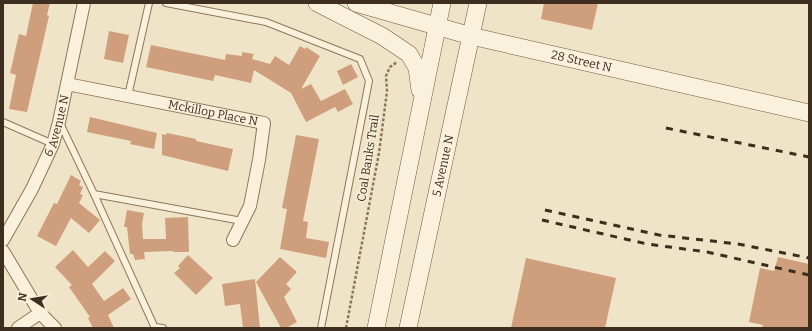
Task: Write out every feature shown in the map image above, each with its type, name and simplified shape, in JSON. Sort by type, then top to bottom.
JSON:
[{"type":"main road","points":[[317,3],[382,36],[409,54],[417,68],[421,105]]},
{"type":"main road","name":"28 Street N","points":[[356,3],[471,36],[809,113]]},
{"type":"main road","points":[[376,328],[442,3]]},
{"type":"main road","name":"5 Avenue N","points":[[408,328],[478,3]]},
{"type":"street","name":"6 Avenue N","points":[[3,240],[32,189],[53,144],[84,3]]},
{"type":"street","name":"Mckillop Place N","points":[[67,84],[264,124],[250,206],[232,240]]},
{"type":"street","points":[[3,251],[40,313],[55,328]]},
{"type":"street","points":[[18,328],[40,313]]},
{"type":"lane","points":[[128,96],[149,3]]},
{"type":"lane","points":[[166,3],[266,22],[360,59],[369,81],[321,328]]},
{"type":"lane","points":[[3,122],[53,144]]},
{"type":"lane","points":[[59,122],[155,327],[163,328]]},
{"type":"lane","points":[[94,194],[242,221]]},
{"type":"path","name":"Coal Banks Trail","points":[[346,328],[379,153],[387,91],[386,76],[390,67],[409,54]]},
{"type":"building","points":[[33,3],[50,3],[47,15],[49,16],[27,112],[9,109],[16,75],[10,73],[19,34],[26,36]]},
{"type":"building","points":[[544,3],[598,3],[592,30],[541,19]]},
{"type":"building","points":[[109,31],[129,35],[123,63],[104,59]]},
{"type":"building","points":[[151,45],[225,60],[226,54],[242,56],[242,52],[254,54],[252,59],[270,64],[275,56],[289,65],[300,46],[305,49],[306,47],[320,56],[301,89],[311,84],[321,101],[345,89],[353,104],[338,112],[335,107],[306,122],[291,93],[254,70],[251,83],[215,75],[213,81],[146,67]]},
{"type":"building","points":[[351,64],[358,77],[343,85],[337,71]]},
{"type":"building","points":[[90,117],[157,133],[154,149],[130,144],[131,141],[87,132]]},
{"type":"building","points":[[167,133],[233,149],[228,171],[162,155],[162,134],[166,135]]},
{"type":"building","points":[[296,135],[319,139],[303,221],[308,222],[306,238],[329,242],[326,258],[280,249],[287,209],[282,208]]},
{"type":"building","points":[[71,175],[81,181],[79,185],[83,187],[80,194],[83,195],[79,203],[100,220],[89,233],[71,218],[56,246],[37,236],[54,203],[57,204]]},
{"type":"building","points":[[127,210],[144,213],[142,224],[143,239],[166,239],[165,218],[188,217],[189,252],[144,252],[145,259],[135,260],[133,254],[130,254],[127,227],[124,227]]},
{"type":"building","points":[[73,250],[88,267],[105,251],[115,261],[92,284],[104,301],[123,288],[131,299],[108,315],[114,328],[93,328],[88,318],[90,317],[69,287],[72,285],[55,267]]},
{"type":"building","points":[[188,255],[213,278],[196,295],[174,273],[180,268],[178,266]]},
{"type":"building","points":[[280,257],[297,272],[286,284],[291,289],[284,297],[297,322],[286,328],[281,328],[256,282]]},
{"type":"building","points":[[778,257],[809,264],[809,328],[762,328],[763,325],[749,322],[760,268],[774,271]]},
{"type":"building","points":[[526,258],[616,278],[605,328],[511,328]]},
{"type":"building","points":[[255,279],[260,328],[243,328],[240,304],[225,306],[222,284]]},
{"type":"railway","points":[[666,128],[809,157]]},
{"type":"railway","points":[[545,210],[659,235],[738,244],[809,258]]},
{"type":"railway","points":[[542,220],[647,244],[707,252],[809,275]]}]
